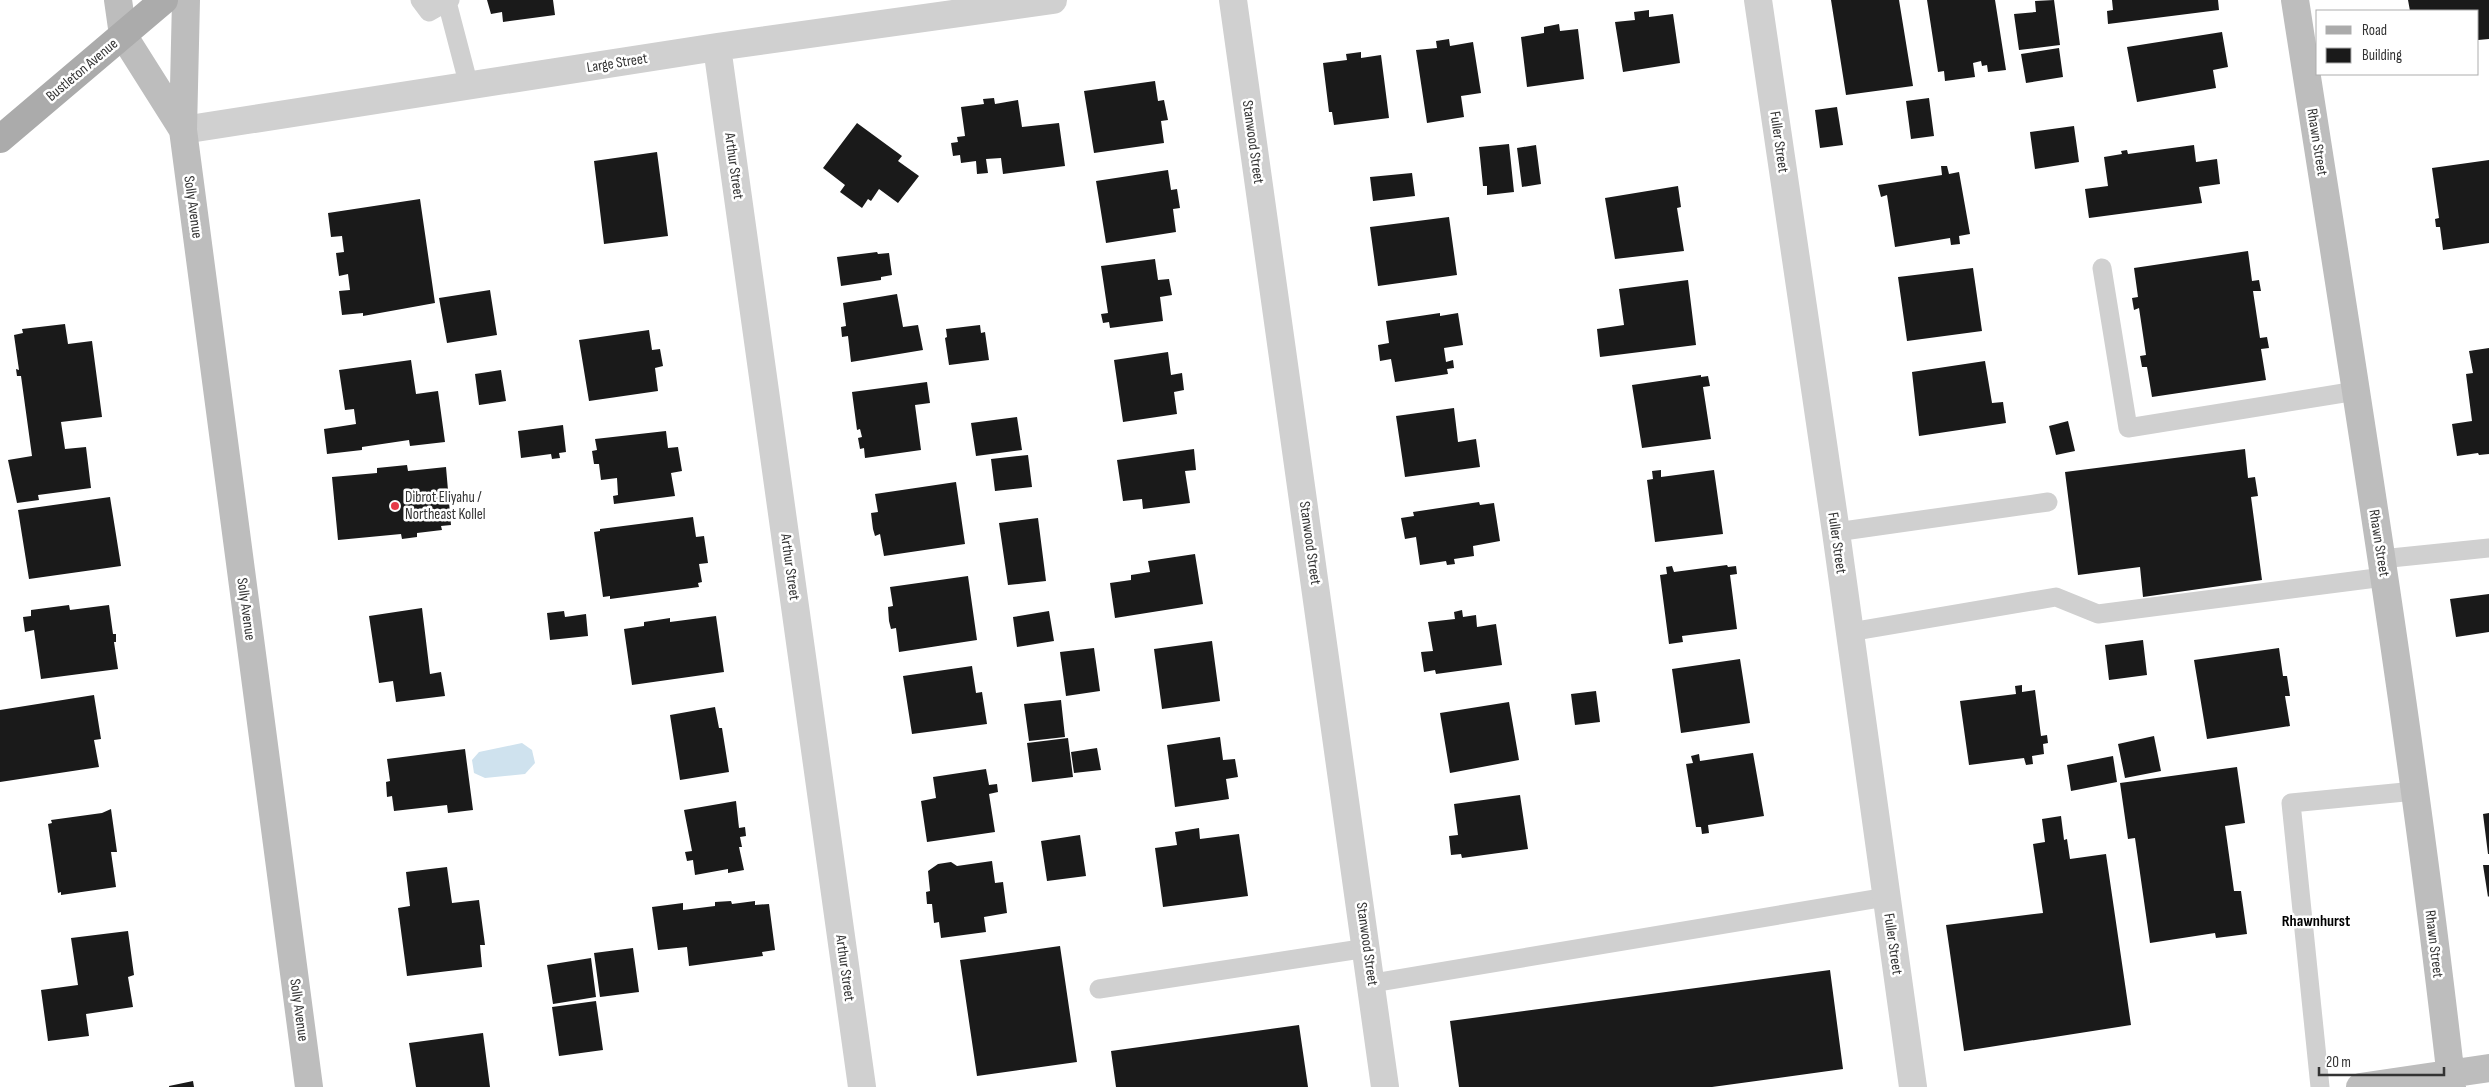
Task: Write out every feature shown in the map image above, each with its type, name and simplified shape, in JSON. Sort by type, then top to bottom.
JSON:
[{"type":"main road","name":"Bustleton Avenue","points":[[0,139],[164,0]]},
{"type":"street","name":"Solly Avenue","points":[[118,0],[123,35],[183,130]]},
{"type":"street","name":"Solly Avenue","points":[[186,0],[183,130],[309,1087]]},
{"type":"street","name":"Large Street","points":[[183,130],[717,48],[1053,0]]},
{"type":"street","name":"Stanwood Street","points":[[1233,0],[1373,983],[1386,1087]]},
{"type":"street","name":"Fuller Street","points":[[1758,0],[1836,532],[1913,1087]]},
{"type":"street","name":"Rhawn Street","points":[[2295,0],[2383,568],[2415,791],[2451,1080]]},
{"type":"street","name":"Arthur Street","points":[[717,48],[862,1087]]},
{"type":"street","points":[[2360,1087],[2451,1080],[2489,1068]]},
{"type":"lane","points":[[420,0],[428,12],[448,1],[469,86]]},
{"type":"lane","points":[[2102,268],[2128,428],[2356,391]]},
{"type":"lane","points":[[1836,532],[2048,502]]},
{"type":"lane","points":[[1850,632],[2056,597],[2098,614],[2383,568],[2489,548]]},
{"type":"lane","points":[[2320,1087],[2291,803],[2415,791]]},
{"type":"lane","points":[[1373,983],[1886,897]]},
{"type":"lane","points":[[1099,989],[1367,948]]},
{"type":"water","points":[[522,743],[532,750],[535,763],[525,774],[485,778],[474,773],[472,760],[479,752]]},
{"type":"building","points":[[487,0],[553,0],[555,15],[503,22],[502,12],[491,14]]},
{"type":"building","points":[[1831,0],[1899,0],[1913,86],[1846,95]]},
{"type":"building","points":[[1927,0],[1995,0],[2006,70],[1988,72],[1987,65],[1982,66],[1981,61],[1973,63],[1975,77],[1945,81],[1944,71],[1938,72]]},
{"type":"building","points":[[2054,0],[2060,45],[2019,50],[2014,14],[2036,12],[2035,1]]},
{"type":"building","points":[[2112,0],[2218,0],[2219,10],[2108,24],[2107,11],[2113,10]]},
{"type":"building","points":[[2408,0],[2489,0],[2489,39],[2479,40],[2479,10],[2410,10]]},
{"type":"building","points":[[1649,10],[1649,17],[1673,14],[1680,63],[1623,72],[1615,22],[1635,20],[1634,12]]},
{"type":"building","points":[[1559,24],[1560,31],[1578,29],[1584,79],[1527,87],[1521,37],[1544,33],[1544,27]]},
{"type":"building","points":[[2222,32],[2228,67],[2213,70],[2216,88],[2137,102],[2127,47]]},
{"type":"building","points":[[1449,39],[1450,46],[1473,42],[1481,93],[1461,96],[1464,117],[1427,123],[1416,50],[1437,48],[1436,41]]},
{"type":"building","points":[[2059,48],[2063,77],[2026,83],[2021,54]]},
{"type":"building","points":[[1361,52],[1361,58],[1381,55],[1389,118],[1334,125],[1332,112],[1329,112],[1323,63],[1347,60],[1346,54]]},
{"type":"building","points":[[1155,81],[1158,101],[1164,100],[1168,120],[1161,121],[1164,143],[1094,153],[1084,91]]},
{"type":"building","points":[[994,98],[995,104],[1018,100],[1022,127],[1059,123],[1065,166],[1003,174],[1001,158],[986,159],[988,173],[977,174],[976,161],[961,163],[960,155],[953,156],[951,143],[958,142],[957,137],[965,136],[961,107],[984,104],[983,99]]},
{"type":"building","points":[[1929,98],[1934,136],[1911,139],[1906,101]]},
{"type":"building","points":[[1837,107],[1843,145],[1820,148],[1815,110]]},
{"type":"building","points":[[857,123],[902,156],[898,161],[919,176],[898,203],[879,189],[871,201],[868,199],[862,208],[840,192],[845,185],[823,168]]},
{"type":"building","points":[[2074,126],[2079,162],[2035,169],[2030,132]]},
{"type":"building","points":[[1509,144],[1514,192],[1487,195],[1487,186],[1483,186],[1479,147]]},
{"type":"building","points":[[1536,145],[1541,184],[1522,187],[1517,148]]},
{"type":"building","points":[[2194,145],[2196,162],[2217,159],[2220,184],[2199,187],[2202,203],[2089,218],[2085,189],[2108,186],[2104,157],[2122,154],[2121,151],[2127,150],[2128,154]]},
{"type":"building","points":[[657,152],[668,236],[604,244],[594,161]]},
{"type":"building","points":[[2489,160],[2489,243],[2443,250],[2440,227],[2436,227],[2435,219],[2439,218],[2432,168]]},
{"type":"building","points":[[1941,166],[1947,166],[1949,174],[1959,172],[1970,234],[1959,236],[1960,244],[1951,245],[1950,238],[1895,247],[1887,195],[1881,197],[1878,185],[1942,175]]},
{"type":"building","points":[[1168,170],[1171,190],[1177,189],[1180,208],[1173,209],[1176,232],[1106,243],[1096,181]]},
{"type":"building","points":[[1412,173],[1415,196],[1373,201],[1370,177]]},
{"type":"building","points":[[1678,186],[1681,207],[1677,208],[1684,251],[1615,259],[1605,198]]},
{"type":"building","points":[[420,199],[435,303],[363,316],[363,313],[342,315],[339,291],[350,290],[348,274],[339,276],[336,253],[344,252],[342,236],[331,237],[328,213]]},
{"type":"building","points":[[1449,217],[1457,275],[1378,286],[1370,227]]},
{"type":"building","points":[[2248,251],[2252,281],[2259,280],[2261,291],[2253,291],[2260,338],[2267,337],[2269,348],[2261,349],[2266,380],[2152,397],[2147,367],[2142,367],[2140,356],[2146,355],[2139,308],[2134,310],[2132,298],[2138,297],[2134,268]]},
{"type":"building","points":[[877,252],[878,254],[889,253],[892,275],[881,277],[881,280],[841,286],[837,257]]},
{"type":"building","points":[[1155,259],[1158,280],[1169,279],[1172,295],[1160,297],[1163,321],[1110,328],[1109,322],[1103,323],[1101,314],[1108,313],[1101,266]]},
{"type":"building","points":[[1973,268],[1982,331],[1907,341],[1898,277]]},
{"type":"building","points":[[1688,280],[1696,345],[1600,357],[1597,329],[1624,325],[1619,289]]},
{"type":"building","points":[[490,290],[497,335],[447,343],[439,298]]},
{"type":"building","points":[[897,294],[903,327],[918,325],[923,350],[851,362],[848,336],[842,337],[841,327],[846,326],[843,303]]},
{"type":"building","points":[[1440,313],[1440,316],[1458,313],[1463,345],[1444,348],[1446,362],[1453,360],[1454,368],[1447,369],[1448,374],[1395,382],[1391,359],[1380,361],[1378,345],[1389,343],[1386,321]]},
{"type":"building","points":[[65,324],[68,344],[92,341],[102,417],[61,422],[65,449],[86,447],[91,488],[38,495],[39,500],[17,503],[8,460],[32,456],[21,376],[17,376],[16,369],[19,370],[14,335],[23,333],[22,329]]},
{"type":"building","points":[[980,325],[981,333],[985,332],[989,360],[949,365],[945,338],[947,337],[946,329]]},
{"type":"building","points":[[649,330],[652,350],[660,349],[663,366],[655,368],[658,391],[589,401],[579,340]]},
{"type":"building","points":[[2489,348],[2489,454],[2479,455],[2478,453],[2457,456],[2452,424],[2472,421],[2466,374],[2473,373],[2469,351]]},
{"type":"building","points":[[1168,352],[1171,375],[1182,373],[1184,390],[1174,392],[1177,414],[1123,422],[1114,360]]},
{"type":"building","points":[[411,360],[416,394],[438,391],[445,442],[410,446],[409,440],[362,447],[362,450],[327,454],[324,429],[356,424],[354,409],[345,410],[339,370]]},
{"type":"building","points":[[1985,361],[1992,403],[2003,402],[2006,423],[1919,436],[1912,372]]},
{"type":"building","points":[[501,370],[506,401],[479,405],[475,374]]},
{"type":"building","points":[[1701,375],[1701,377],[1708,376],[1710,386],[1703,387],[1711,439],[1642,448],[1632,385]]},
{"type":"building","points":[[927,382],[930,403],[915,405],[921,450],[865,458],[864,448],[860,449],[858,438],[862,437],[860,429],[857,430],[852,392]]},
{"type":"building","points":[[1454,408],[1458,442],[1476,439],[1480,467],[1405,477],[1396,416]]},
{"type":"building","points":[[1017,417],[1022,450],[976,456],[971,423]]},
{"type":"building","points":[[2068,421],[2075,451],[2056,455],[2049,426]]},
{"type":"building","points":[[563,425],[566,452],[559,453],[560,458],[552,459],[551,454],[521,458],[518,431]]},
{"type":"building","points":[[666,431],[668,448],[678,447],[682,471],[671,473],[675,496],[614,504],[613,496],[618,495],[617,478],[601,480],[599,464],[594,464],[592,451],[597,450],[595,439]]},
{"type":"building","points":[[1194,449],[1196,470],[1185,471],[1190,503],[1143,509],[1142,499],[1123,501],[1117,460]]},
{"type":"building","points":[[2245,449],[2248,478],[2255,477],[2258,496],[2251,497],[2262,580],[2143,597],[2140,567],[2078,575],[2065,472]]},
{"type":"building","points":[[1028,455],[1032,487],[995,491],[991,459]]},
{"type":"building","points":[[407,465],[408,471],[446,467],[451,525],[441,526],[442,530],[417,533],[417,537],[402,539],[401,534],[338,540],[332,477],[377,473],[377,468]]},
{"type":"building","points":[[1661,470],[1661,477],[1714,470],[1723,534],[1655,542],[1647,480],[1653,479],[1652,471]]},
{"type":"building","points":[[956,482],[965,544],[884,556],[880,534],[875,536],[873,529],[871,513],[878,512],[875,494]]},
{"type":"building","points":[[110,497],[121,566],[29,579],[18,510]]},
{"type":"building","points":[[1479,502],[1480,505],[1494,503],[1500,541],[1473,546],[1474,556],[1454,559],[1455,564],[1447,565],[1446,561],[1420,565],[1416,537],[1405,539],[1401,518],[1414,516],[1413,512]]},
{"type":"building","points":[[693,517],[696,537],[704,536],[708,563],[699,564],[702,582],[698,583],[699,587],[610,599],[610,596],[603,597],[594,532],[600,531],[600,529]]},
{"type":"building","points":[[1038,518],[1046,581],[1008,585],[999,523]]},
{"type":"building","points":[[1195,554],[1203,604],[1115,618],[1110,583],[1131,580],[1131,575],[1150,572],[1148,561]]},
{"type":"building","points":[[1727,565],[1728,567],[1736,566],[1737,574],[1730,575],[1737,629],[1682,636],[1683,642],[1669,644],[1660,575],[1667,574],[1666,567],[1672,566],[1674,572]]},
{"type":"building","points":[[968,576],[977,640],[899,652],[896,628],[891,629],[889,621],[888,607],[893,606],[890,587]]},
{"type":"building","points":[[2489,594],[2489,632],[2456,637],[2450,599]]},
{"type":"building","points":[[69,605],[70,610],[109,605],[113,634],[116,634],[116,642],[114,642],[118,669],[41,679],[34,630],[25,632],[23,617],[31,616],[31,610]]},
{"type":"building","points":[[422,608],[430,674],[441,672],[445,696],[396,702],[393,681],[379,683],[369,616]]},
{"type":"building","points":[[1462,610],[1463,617],[1476,615],[1477,627],[1496,624],[1502,665],[1436,674],[1435,670],[1424,672],[1421,652],[1433,651],[1428,622],[1455,619],[1454,612]]},
{"type":"building","points":[[564,611],[565,617],[586,614],[588,636],[550,640],[547,613]]},
{"type":"building","points":[[1049,611],[1054,641],[1017,647],[1013,617]]},
{"type":"building","points":[[716,616],[724,672],[632,685],[624,629],[644,626],[644,622],[670,618],[670,622]]},
{"type":"building","points":[[2143,640],[2147,675],[2109,680],[2105,645]]},
{"type":"building","points":[[1212,641],[1220,701],[1162,709],[1154,649]]},
{"type":"building","points":[[1094,648],[1100,691],[1066,696],[1060,652]]},
{"type":"building","points":[[2279,648],[2283,676],[2287,676],[2290,696],[2285,696],[2290,726],[2207,739],[2194,660]]},
{"type":"building","points":[[1740,659],[1750,723],[1681,733],[1672,669]]},
{"type":"building","points":[[972,666],[976,693],[982,692],[987,724],[912,734],[903,676]]},
{"type":"building","points":[[2022,685],[2022,692],[2035,690],[2041,736],[2047,735],[2048,743],[2043,744],[2044,754],[2032,756],[2033,764],[2026,765],[2024,758],[1969,765],[1960,701],[2016,694],[2015,686]]},
{"type":"building","points":[[1596,691],[1600,722],[1575,725],[1571,694]]},
{"type":"building","points":[[94,695],[101,739],[94,740],[99,767],[0,782],[0,710]]},
{"type":"building","points":[[1061,700],[1065,737],[1029,741],[1024,704]]},
{"type":"building","points":[[1509,702],[1519,760],[1450,773],[1440,713]]},
{"type":"building","points":[[715,707],[719,728],[722,728],[729,772],[680,780],[670,715]]},
{"type":"building","points":[[2154,736],[2161,771],[2125,778],[2118,744]]},
{"type":"building","points":[[1220,737],[1223,760],[1235,759],[1238,777],[1226,779],[1229,799],[1175,807],[1167,745]]},
{"type":"building","points":[[1068,738],[1073,777],[1032,782],[1027,743]]},
{"type":"building","points":[[1097,748],[1101,770],[1074,773],[1071,752]]},
{"type":"building","points":[[465,749],[473,810],[448,813],[447,805],[394,811],[392,796],[387,797],[386,782],[390,781],[387,759]]},
{"type":"building","points":[[1753,753],[1764,816],[1708,825],[1709,833],[1702,834],[1701,827],[1696,827],[1686,764],[1693,763],[1691,756],[1699,754],[1700,761]]},
{"type":"building","points":[[2113,756],[2117,782],[2071,791],[2067,765]]},
{"type":"building","points":[[2237,767],[2245,823],[2225,826],[2234,891],[2241,891],[2247,934],[2216,938],[2215,933],[2150,943],[2135,838],[2128,839],[2120,783]]},
{"type":"building","points":[[986,769],[989,785],[997,784],[998,792],[989,794],[995,832],[927,842],[921,801],[936,798],[933,777]]},
{"type":"building","points":[[1520,795],[1528,849],[1462,858],[1461,854],[1451,855],[1449,836],[1458,835],[1454,804]]},
{"type":"building","points":[[736,801],[739,828],[745,827],[746,836],[740,837],[742,847],[739,847],[744,870],[728,873],[728,869],[695,875],[693,860],[687,861],[685,852],[692,851],[684,810]]},
{"type":"building","points":[[111,809],[117,852],[111,852],[116,887],[61,895],[61,892],[58,893],[48,824],[52,823],[51,820],[102,813]]},
{"type":"building","points":[[2489,813],[2489,854],[2488,854],[2483,814]]},
{"type":"building","points":[[2061,816],[2064,840],[2067,839],[2070,859],[2106,854],[2131,1025],[1964,1051],[1946,925],[2043,913],[2033,844],[2045,842],[2042,819]]},
{"type":"building","points":[[1199,828],[1200,839],[1239,834],[1248,896],[1163,907],[1155,848],[1177,845],[1175,832]]},
{"type":"building","points":[[1080,835],[1086,876],[1047,881],[1041,841]]},
{"type":"building","points":[[992,861],[995,883],[1003,882],[1007,913],[984,917],[986,932],[941,938],[939,922],[934,923],[932,904],[927,904],[926,892],[930,891],[928,871],[938,864],[951,862],[957,866]]},
{"type":"building","points":[[2483,865],[2489,865],[2488,897]]},
{"type":"building","points":[[447,867],[452,903],[479,900],[485,945],[480,945],[482,967],[407,976],[398,908],[410,906],[406,872]]},
{"type":"building","points":[[731,901],[732,904],[755,901],[755,905],[769,904],[775,950],[762,952],[763,956],[689,966],[687,947],[658,950],[652,907],[683,903],[683,910],[715,906],[715,902]]},
{"type":"building","points":[[128,931],[134,975],[128,977],[133,1007],[86,1014],[89,1036],[48,1041],[41,990],[78,985],[71,938]]},
{"type":"building","points":[[1060,946],[1077,1062],[977,1076],[960,960]]},
{"type":"building","points":[[633,948],[639,992],[600,997],[594,953]]},
{"type":"building","points":[[591,958],[596,997],[553,1004],[547,965]]},
{"type":"building","points":[[1830,970],[1843,1069],[1712,1087],[1459,1087],[1450,1021]]},
{"type":"building","points":[[596,1001],[603,1050],[559,1056],[552,1007]]},
{"type":"building","points":[[1299,1025],[1308,1087],[1116,1087],[1111,1051]]},
{"type":"building","points":[[483,1033],[490,1087],[416,1087],[409,1043]]},
{"type":"building","points":[[193,1081],[194,1087],[169,1087],[169,1086]]},
{"type":"place","name":"Dibrot Eliyahu / Northeast Kollel","points":[[395,506]]},
{"type":"district","name":"Rhawnhurst","points":[[2316,921]]}]
